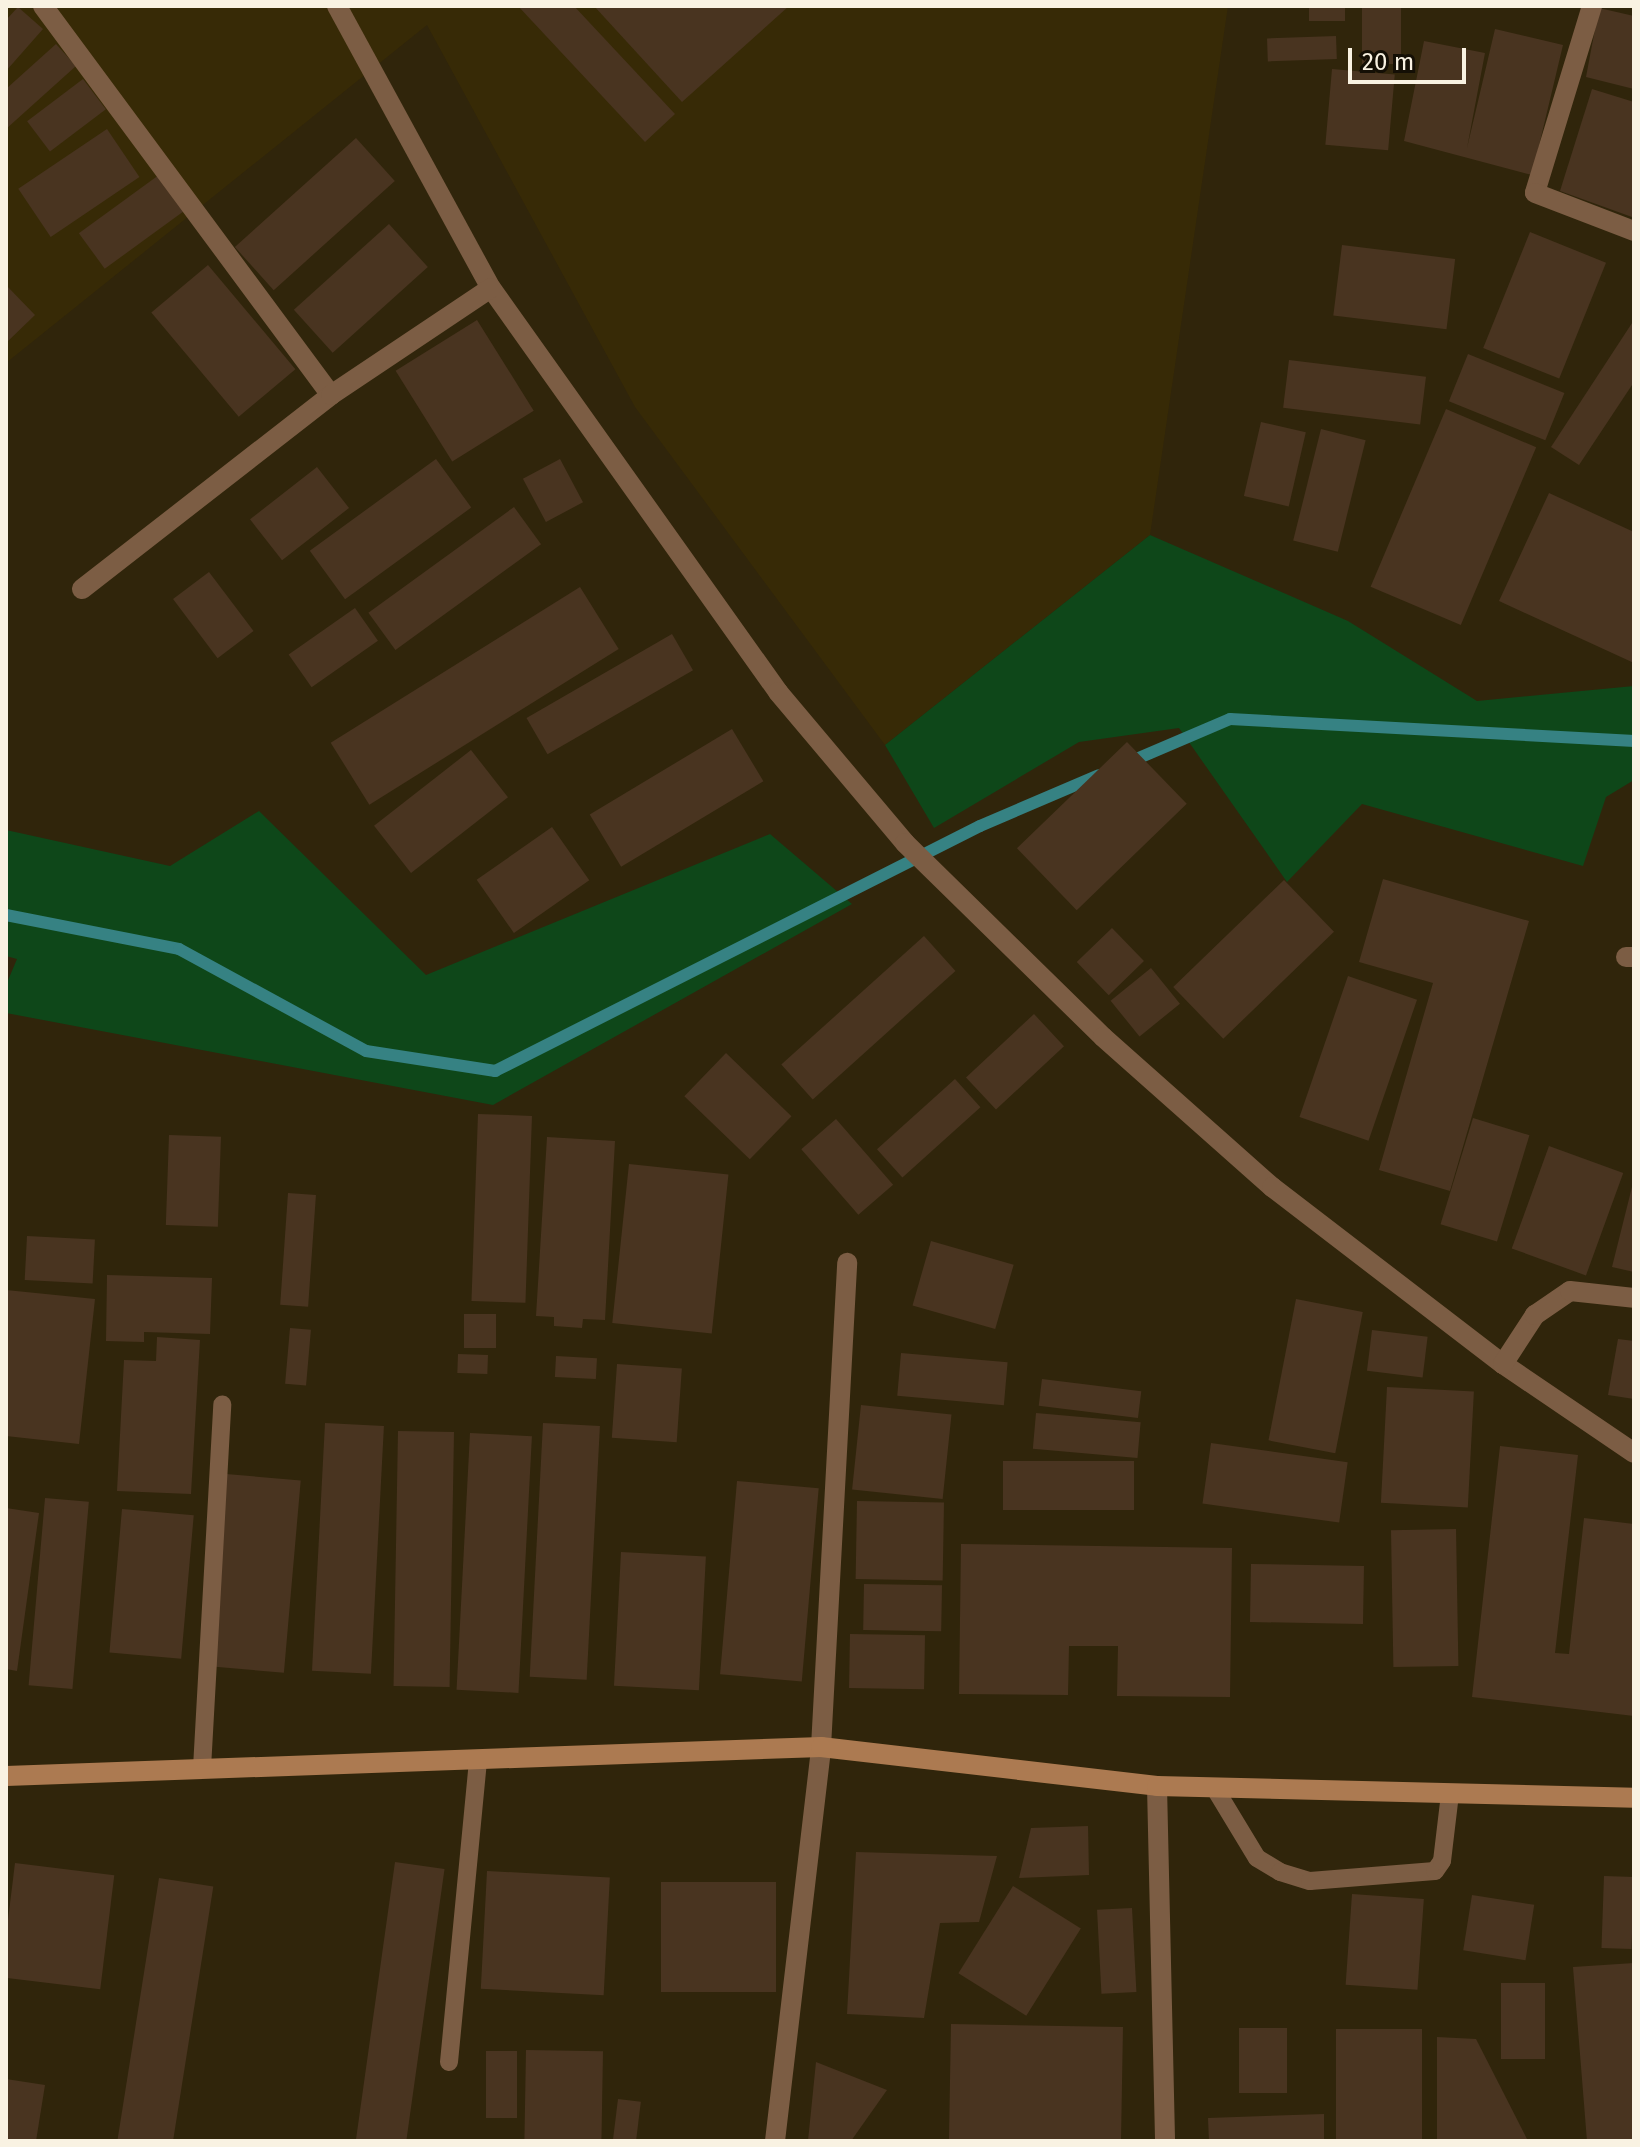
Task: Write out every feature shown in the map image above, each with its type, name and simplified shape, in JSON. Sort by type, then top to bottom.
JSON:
[{"type":"main road","points":[[6,1776],[821,1747],[1157,1786],[1634,1798]]},
{"type":"street","points":[[43,6],[331,395]]},
{"type":"street","points":[[337,6],[491,288],[778,692],[905,843],[1103,1037],[1272,1187],[1503,1364],[1634,1453]]},
{"type":"street","points":[[1592,6],[1535,193],[1634,231]]},
{"type":"street","points":[[82,589],[331,395],[491,288]]},
{"type":"street","points":[[775,2141],[821,1747],[847,1263]]},
{"type":"street","points":[[1503,1364],[1535,1315],[1570,1291],[1634,1298]]},
{"type":"street","points":[[1157,1786],[1165,2141]]},
{"type":"lane","points":[[202,1768],[222,1405]]},
{"type":"lane","points":[[449,2062],[478,1760]]},
{"type":"lane","points":[[1214,1787],[1257,1858],[1280,1872],[1310,1881],[1435,1871],[1442,1861],[1450,1794]]},
{"type":"shaded area","points":[[6,6],[1228,6],[1150,535],[885,745],[635,407],[427,25],[6,363]]},
{"type":"green space","points":[[1150,535],[1348,621],[1477,701],[1634,686],[1634,780],[1606,797],[1583,866],[1362,804],[1287,882],[1179,728],[1079,742],[934,828],[885,745]]},
{"type":"green space","points":[[259,811],[426,975],[770,834],[852,904],[493,1105],[6,1013],[6,985],[17,959],[6,956],[6,830],[170,866]]},
{"type":"building","points":[[518,6],[574,6],[675,114],[645,142]]},
{"type":"building","points":[[594,6],[789,6],[682,102]]},
{"type":"building","points":[[1309,6],[1345,6],[1345,21],[1309,21]]},
{"type":"building","points":[[1362,6],[1401,6],[1401,64],[1362,64]]},
{"type":"building","points":[[18,7],[43,29],[6,71],[6,20]]},
{"type":"building","points":[[1599,8],[1634,16],[1634,89],[1586,77]]},
{"type":"building","points":[[1495,29],[1563,45],[1532,175],[1404,141],[1424,41],[1485,53],[1467,148]]},
{"type":"building","points":[[1336,36],[1337,59],[1268,61],[1267,38]]},
{"type":"building","points":[[56,44],[76,66],[6,129],[6,89]]},
{"type":"building","points":[[1332,69],[1395,74],[1388,150],[1325,145]]},
{"type":"building","points":[[83,79],[106,109],[50,151],[27,121]]},
{"type":"building","points":[[1592,89],[1634,102],[1632,217],[1560,191]]},
{"type":"building","points":[[107,129],[139,177],[51,237],[18,189]]},
{"type":"building","points":[[356,138],[395,181],[274,290],[235,247]]},
{"type":"building","points":[[163,172],[189,208],[105,269],[79,233]]},
{"type":"building","points":[[389,224],[428,267],[333,353],[294,310]]},
{"type":"building","points":[[1530,232],[1606,263],[1559,379],[1483,348]]},
{"type":"building","points":[[1342,245],[1455,259],[1446,329],[1333,315]]},
{"type":"building","points":[[208,265],[295,369],[239,417],[151,313]]},
{"type":"building","points":[[6,285],[35,315],[6,343]]},
{"type":"building","points":[[477,320],[534,411],[452,462],[396,371]]},
{"type":"building","points":[[1634,320],[1634,382],[1579,465],[1551,447]]},
{"type":"building","points":[[1468,354],[1564,393],[1545,440],[1449,401]]},
{"type":"building","points":[[1289,360],[1426,377],[1420,424],[1283,408]]},
{"type":"building","points":[[1446,409],[1536,447],[1461,625],[1371,587]]},
{"type":"building","points":[[1261,422],[1306,432],[1289,506],[1244,496]]},
{"type":"building","points":[[1321,429],[1366,440],[1338,552],[1293,541]]},
{"type":"building","points":[[436,459],[471,508],[345,599],[310,551]]},
{"type":"building","points":[[560,459],[583,502],[546,522],[523,479]]},
{"type":"building","points":[[317,467],[349,508],[282,560],[250,519]]},
{"type":"building","points":[[1549,493],[1634,532],[1634,663],[1499,601]]},
{"type":"building","points":[[514,507],[541,544],[395,650],[368,613]]},
{"type":"building","points":[[209,572],[254,631],[218,658],[173,599]]},
{"type":"building","points":[[580,587],[619,649],[369,805],[331,743]]},
{"type":"building","points":[[355,608],[378,641],[312,687],[289,654]]},
{"type":"building","points":[[672,634],[693,670],[548,754],[527,718]]},
{"type":"building","points":[[732,729],[763,781],[621,867],[590,814]]},
{"type":"building","points":[[1127,742],[1187,804],[1077,910],[1017,848]]},
{"type":"building","points":[[471,750],[508,797],[411,873],[374,826]]},
{"type":"building","points":[[552,827],[589,880],[514,933],[477,880]]},
{"type":"building","points":[[1383,879],[1529,921],[1450,1191],[1379,1170],[1433,983],[1359,962]]},
{"type":"building","points":[[1284,880],[1334,932],[1223,1039],[1173,987]]},
{"type":"building","points":[[1112,928],[1144,961],[1109,995],[1077,962]]},
{"type":"building","points":[[924,936],[955,971],[813,1099],[781,1064]]},
{"type":"building","points":[[1151,968],[1180,1004],[1140,1036],[1111,1001]]},
{"type":"building","points":[[1348,976],[1417,1000],[1369,1141],[1299,1117]]},
{"type":"building","points":[[1034,1014],[1064,1046],[996,1110],[966,1077]]},
{"type":"building","points":[[726,1053],[791,1116],[750,1159],[684,1096]]},
{"type":"building","points":[[955,1079],[980,1107],[902,1177],[877,1149]]},
{"type":"building","points":[[478,1114],[532,1116],[525,1303],[471,1301]]},
{"type":"building","points":[[1473,1118],[1529,1135],[1497,1241],[1441,1224]]},
{"type":"building","points":[[836,1119],[893,1185],[858,1215],[801,1149]]},
{"type":"building","points":[[169,1135],[221,1137],[218,1227],[166,1225]]},
{"type":"building","points":[[547,1137],[615,1141],[605,1320],[583,1319],[582,1328],[554,1326],[554,1317],[536,1316]]},
{"type":"building","points":[[1549,1146],[1623,1173],[1586,1275],[1512,1248]]},
{"type":"building","points":[[629,1164],[728,1174],[712,1334],[612,1323]]},
{"type":"building","points":[[1634,1179],[1634,1272],[1612,1267]]},
{"type":"building","points":[[288,1193],[316,1195],[308,1307],[280,1305]]},
{"type":"building","points":[[27,1236],[95,1240],[93,1283],[25,1280]]},
{"type":"building","points":[[931,1241],[1014,1265],[995,1329],[913,1305]]},
{"type":"building","points":[[107,1275],[212,1278],[210,1334],[144,1332],[144,1342],[106,1341]]},
{"type":"building","points":[[6,1290],[95,1299],[79,1444],[6,1436]]},
{"type":"building","points":[[1296,1299],[1363,1312],[1335,1453],[1269,1440]]},
{"type":"building","points":[[464,1314],[496,1314],[496,1348],[464,1348]]},
{"type":"building","points":[[290,1328],[311,1330],[306,1386],[285,1384]]},
{"type":"building","points":[[1372,1330],[1428,1337],[1423,1378],[1367,1371]]},
{"type":"building","points":[[157,1337],[200,1340],[191,1494],[117,1491],[124,1360],[156,1361]]},
{"type":"building","points":[[1618,1339],[1634,1341],[1634,1399],[1608,1395]]},
{"type":"building","points":[[901,1353],[1008,1362],[1004,1405],[897,1396]]},
{"type":"building","points":[[458,1354],[488,1355],[487,1374],[457,1373]]},
{"type":"building","points":[[556,1356],[597,1358],[596,1379],[555,1377]]},
{"type":"building","points":[[617,1364],[682,1369],[677,1442],[612,1438]]},
{"type":"building","points":[[1042,1379],[1141,1391],[1138,1418],[1039,1406]]},
{"type":"building","points":[[1387,1387],[1474,1392],[1468,1507],[1381,1503]]},
{"type":"building","points":[[861,1405],[952,1415],[943,1499],[852,1490]]},
{"type":"building","points":[[1036,1413],[1141,1422],[1137,1458],[1033,1449]]},
{"type":"building","points":[[325,1423],[384,1426],[371,1674],[312,1671]]},
{"type":"building","points":[[543,1423],[600,1426],[587,1680],[530,1677]]},
{"type":"building","points":[[398,1431],[454,1432],[450,1687],[394,1686]]},
{"type":"building","points":[[470,1433],[532,1436],[518,1693],[457,1690]]},
{"type":"building","points":[[1211,1443],[1348,1462],[1339,1523],[1203,1503]]},
{"type":"building","points":[[1500,1446],[1578,1455],[1555,1653],[1569,1654],[1584,1518],[1634,1524],[1634,1716],[1472,1697]]},
{"type":"building","points":[[1003,1461],[1134,1461],[1134,1510],[1003,1510]]},
{"type":"building","points":[[226,1474],[301,1481],[284,1673],[209,1666]]},
{"type":"building","points":[[737,1481],[819,1488],[802,1681],[720,1674]]},
{"type":"building","points":[[45,1498],[89,1502],[72,1689],[29,1685]]},
{"type":"building","points":[[857,1501],[944,1503],[943,1581],[856,1579]]},
{"type":"building","points":[[6,1508],[39,1513],[17,1671],[6,1669]]},
{"type":"building","points":[[122,1509],[194,1515],[181,1659],[109,1652]]},
{"type":"building","points":[[1456,1529],[1458,1666],[1393,1667],[1391,1530]]},
{"type":"building","points":[[961,1544],[1232,1548],[1230,1697],[1117,1696],[1118,1646],[1069,1646],[1068,1695],[959,1694]]},
{"type":"building","points":[[621,1552],[706,1556],[699,1690],[614,1686]]},
{"type":"building","points":[[1251,1564],[1364,1566],[1363,1624],[1250,1622]]},
{"type":"building","points":[[864,1584],[942,1585],[941,1631],[863,1630]]},
{"type":"building","points":[[850,1634],[925,1635],[924,1689],[849,1688]]},
{"type":"building","points":[[1088,1826],[1089,1875],[1019,1878],[1031,1828]]},
{"type":"building","points":[[856,1852],[997,1856],[979,1922],[940,1923],[924,2018],[847,2014]]},
{"type":"building","points":[[395,1862],[445,1869],[406,2141],[356,2141]]},
{"type":"building","points":[[15,1863],[114,1875],[100,1989],[6,1978],[6,1936]]},
{"type":"building","points":[[487,1871],[610,1877],[604,1995],[481,1989]]},
{"type":"building","points":[[1604,1876],[1634,1877],[1631,1949],[1601,1948]]},
{"type":"building","points":[[159,1878],[213,1887],[173,2141],[117,2141]]},
{"type":"building","points":[[661,1882],[776,1882],[776,1992],[661,1992]]},
{"type":"building","points":[[1013,1886],[1081,1928],[1026,2016],[958,1973]]},
{"type":"building","points":[[1352,1894],[1424,1899],[1417,1990],[1346,1985]]},
{"type":"building","points":[[1472,1895],[1534,1905],[1525,1960],[1463,1950]]},
{"type":"building","points":[[1132,1908],[1136,1992],[1101,1994],[1097,1910]]},
{"type":"building","points":[[1634,1963],[1634,2141],[1587,2141],[1573,1967]]},
{"type":"building","points":[[1501,1983],[1545,1983],[1545,2059],[1501,2059]]},
{"type":"building","points":[[951,2024],[1123,2027],[1121,2141],[949,2141]]},
{"type":"building","points":[[1239,2028],[1287,2028],[1287,2093],[1239,2093]]},
{"type":"building","points":[[1336,2029],[1422,2029],[1422,2141],[1336,2141]]},
{"type":"building","points":[[1437,2037],[1476,2039],[1528,2141],[1437,2141]]},
{"type":"building","points":[[526,2050],[603,2051],[601,2141],[524,2141]]},
{"type":"building","points":[[486,2051],[517,2051],[517,2118],[486,2118]]},
{"type":"building","points":[[816,2062],[887,2090],[851,2141],[808,2141]]},
{"type":"building","points":[[6,2079],[45,2085],[36,2141],[6,2141]]},
{"type":"building","points":[[618,2099],[641,2102],[636,2141],[613,2141]]},
{"type":"building","points":[[1324,2114],[1324,2141],[1209,2141],[1208,2118]]},
{"type":"waterway","points":[[1127,763],[1230,719],[1634,741]]},
{"type":"waterway","points":[[6,915],[179,949],[366,1051],[495,1071],[980,826],[1099,775]]}]
